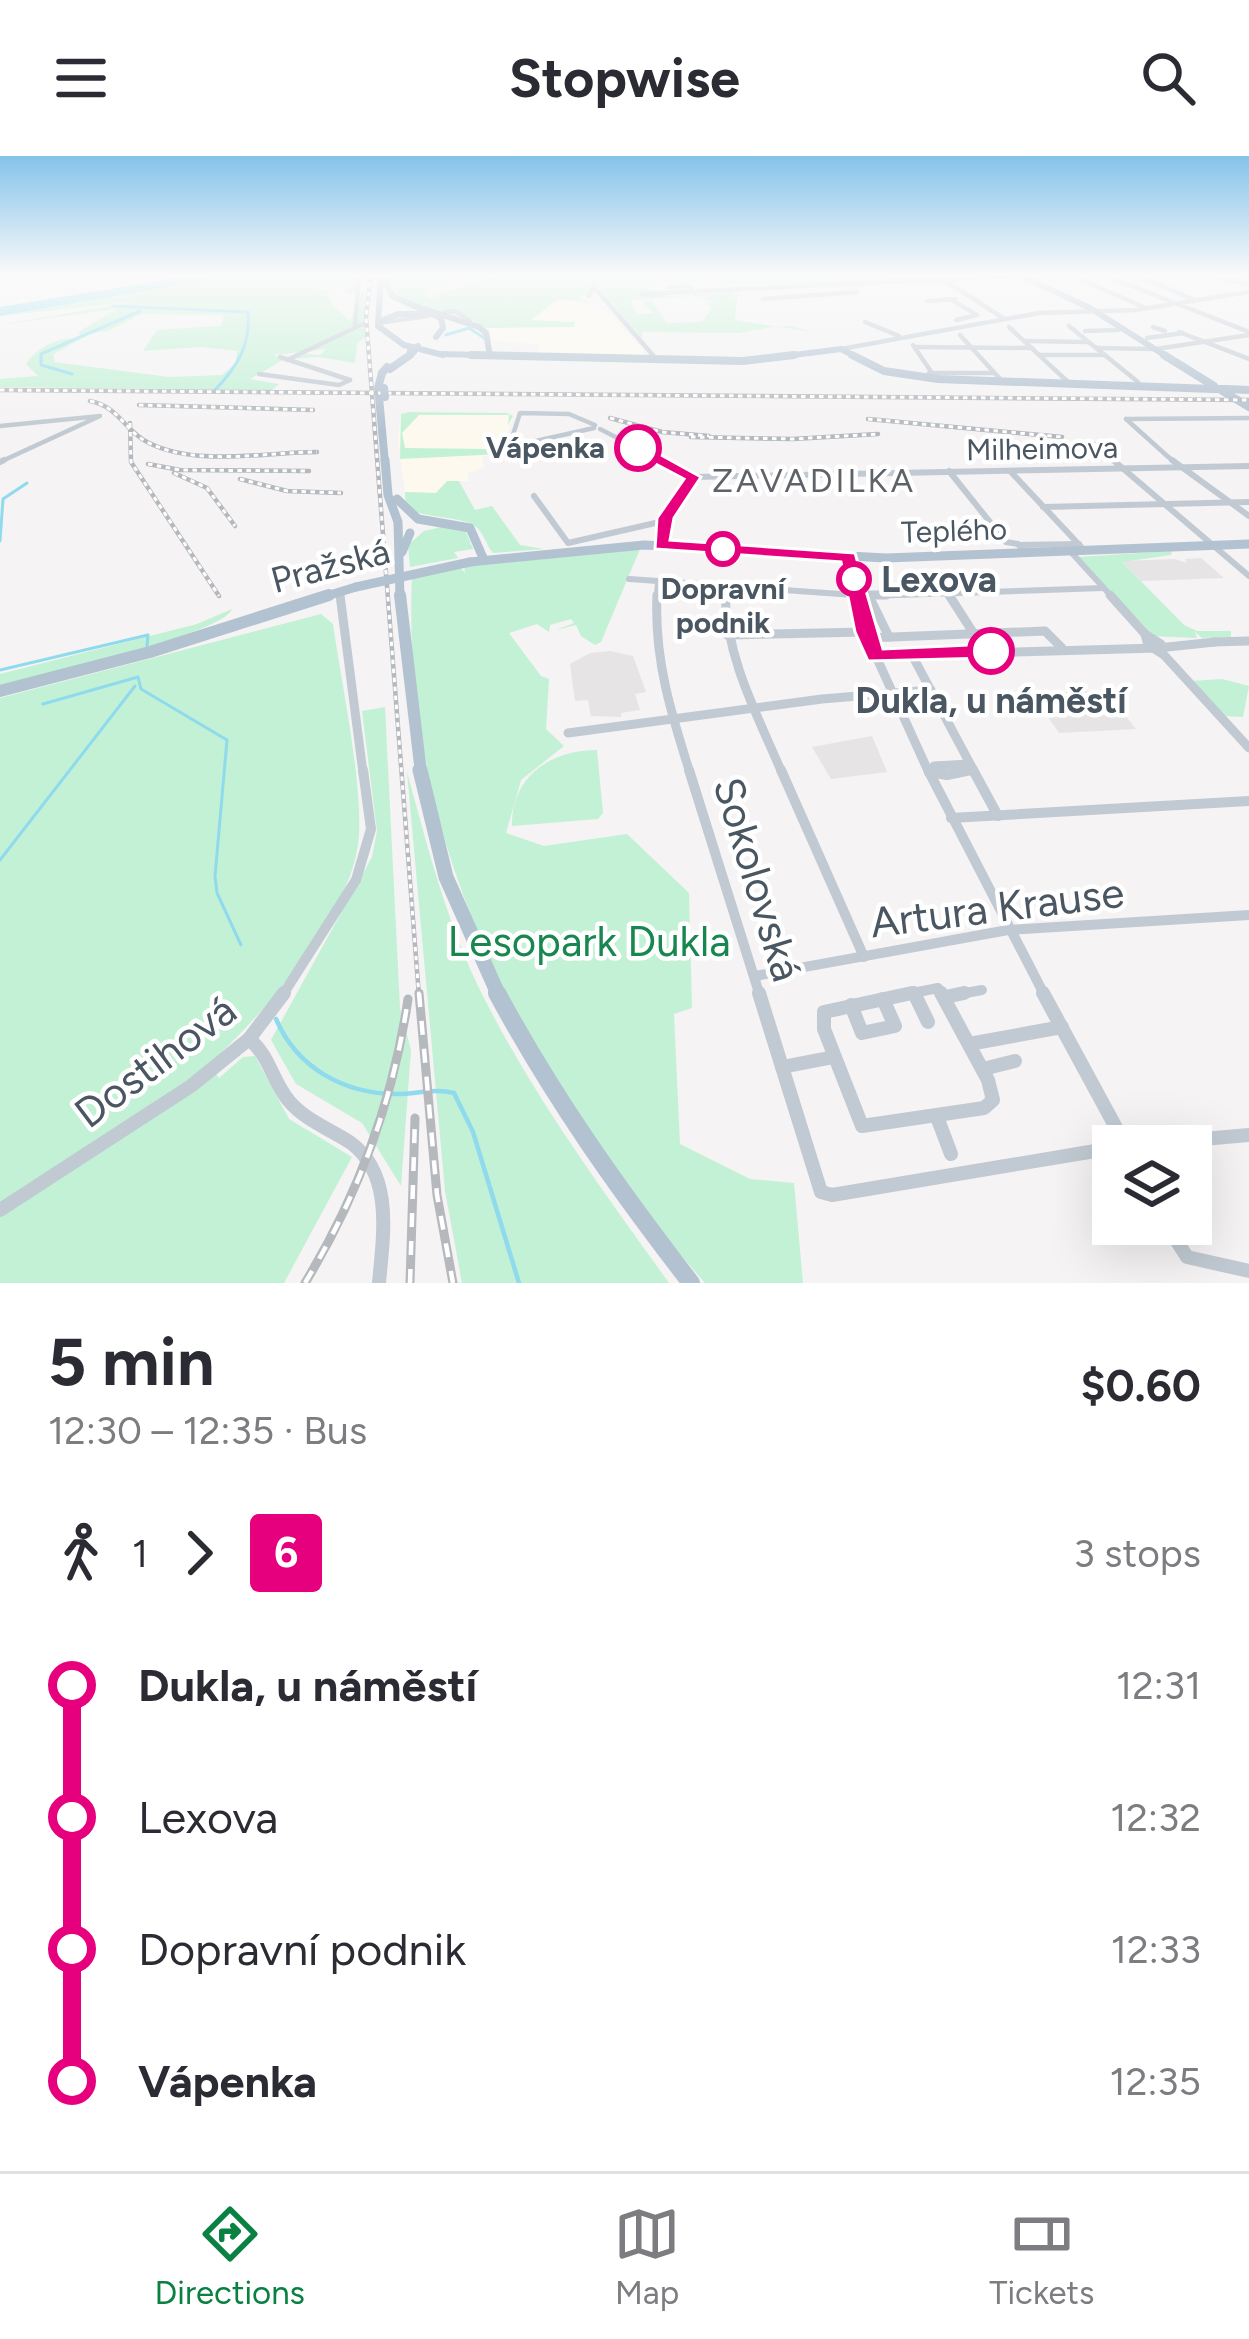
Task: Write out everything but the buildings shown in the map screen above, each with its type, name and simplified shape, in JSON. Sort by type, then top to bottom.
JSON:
[{"type":"main road","points":[[384,327],[404,345],[440,354],[764,361],[841,349],[888,372],[945,380],[1249,390]]},
{"type":"main road","points":[[436,327],[434,334],[386,371],[381,393],[404,643],[422,787],[437,848],[470,938],[513,1025],[566,1114],[691,1283]]},
{"type":"main road","points":[[436,337],[443,327]]},
{"type":"main road","points":[[416,349],[463,327]]},
{"type":"main road","points":[[475,327],[484,352]]},
{"type":"main road","points":[[1118,327],[1249,407]]},
{"type":"main road","points":[[393,497],[410,517],[475,532],[484,560]]},
{"type":"main road","points":[[393,497],[398,513],[414,527]]},
{"type":"main road","points":[[393,497],[400,563]]},
{"type":"main road","points":[[396,527],[456,524]]},
{"type":"main road","points":[[400,563],[407,543],[417,534],[456,524]]},
{"type":"main road","points":[[400,563],[402,544],[414,527]]},
{"type":"main road","name":"Teplého","points":[[661,545],[849,557],[1249,544]]},
{"type":"main road","name":"Pražská","points":[[0,691],[150,652],[356,586],[484,560],[661,545]]},
{"type":"main road","points":[[480,546],[490,554],[515,556]]},
{"type":"street","points":[[259,374],[340,385],[350,380],[283,358],[355,327]]},
{"type":"street","points":[[626,327],[649,360]]},
{"type":"street","points":[[877,327],[915,347],[930,373],[994,373]]},
{"type":"street","points":[[841,349],[960,327]]},
{"type":"street","points":[[960,335],[1003,381],[1068,382],[1009,327]]},
{"type":"street","points":[[1118,330],[1077,329],[1138,382]]},
{"type":"street","points":[[1159,330],[1181,332],[1249,359]]},
{"type":"street","points":[[1147,338],[1181,332]]},
{"type":"street","points":[[1096,348],[1154,349],[1249,333]]},
{"type":"street","points":[[1025,341],[1087,342]]},
{"type":"street","points":[[915,347],[1032,348]]},
{"type":"street","points":[[1040,355],[1105,355]]},
{"type":"street","points":[[295,379],[312,370]]},
{"type":"street","points":[[597,428],[509,448],[519,413],[571,415],[597,428],[693,477],[664,521],[661,545]]},
{"type":"street","points":[[0,426],[99,418],[0,462]]},
{"type":"street","points":[[1249,418],[1126,419],[1181,468],[1249,516]]},
{"type":"street","points":[[1093,443],[1249,576]]},
{"type":"street","name":"Milheimova","points":[[693,477],[1249,466]]},
{"type":"street","points":[[949,471],[1006,542],[1022,549]]},
{"type":"street","points":[[1010,471],[1056,520],[1103,588],[1249,748]]},
{"type":"street","points":[[534,496],[568,543],[664,521]]},
{"type":"street","points":[[1043,507],[1249,502]]},
{"type":"street","points":[[849,557],[863,596],[889,637]]},
{"type":"street","points":[[629,579],[863,596],[1103,588]]},
{"type":"street","name":"Sokolovská","points":[[658,581],[656,650],[673,719],[820,1192],[832,1195],[1092,1152]]},
{"type":"street","points":[[725,586],[727,635],[753,708],[864,957]]},
{"type":"street","name":"Dostihová","points":[[0,1210],[191,1086],[249,1039],[306,965],[356,880],[368,847],[371,819],[339,591]]},
{"type":"street","points":[[948,593],[974,634]]},
{"type":"street","points":[[863,596],[866,635],[890,690],[1008,930],[1113,1125]]},
{"type":"street","points":[[727,635],[889,637],[1045,631],[1062,648]]},
{"type":"street","points":[[875,656],[1249,640]]},
{"type":"street","points":[[912,655],[998,816]]},
{"type":"street","points":[[568,734],[930,688]]},
{"type":"street","points":[[928,769],[961,774],[972,766]]},
{"type":"street","points":[[951,818],[1249,802]]},
{"type":"street","name":"Artura Krause","points":[[755,976],[1008,930],[1249,915]]},
{"type":"street","points":[[938,988],[946,997],[994,1096],[989,1106],[874,1127],[860,1124],[822,1014],[938,988]]},
{"type":"street","points":[[946,997],[982,990]]},
{"type":"street","points":[[914,992],[928,1022]]},
{"type":"street","points":[[851,1005],[862,1033],[895,1026],[883,999]]},
{"type":"street","points":[[970,1044],[1061,1027]]},
{"type":"street","points":[[249,1039],[266,1050],[284,1097],[302,1114],[357,1147],[368,1161],[382,1200],[380,1283]]},
{"type":"street","points":[[782,1067],[834,1058]]},
{"type":"street","points":[[982,1069],[1015,1061]]},
{"type":"street","points":[[937,1117],[951,1154]]},
{"type":"street","points":[[1212,1139],[1249,1136]]},
{"type":"street","points":[[1179,1245],[1186,1257],[1249,1271]]},
{"type":"shaded area","points":[[621,327],[643,349],[644,358],[537,358],[540,346],[492,341],[489,328]]},
{"type":"shaded area","points":[[401,414],[513,416],[502,454],[482,457],[484,467],[468,473],[468,481],[447,481],[436,493],[405,492],[398,439]]},
{"type":"shaded area","points":[[1201,558],[1224,578],[1141,581],[1121,561],[1175,559],[1187,563],[1185,559]]},
{"type":"shaded area","points":[[590,653],[633,656],[646,692],[635,694],[640,710],[621,713],[621,717],[591,716],[588,700],[575,701],[570,664]]},
{"type":"shaded area","points":[[1105,690],[1136,729],[1059,733],[1032,694]]},
{"type":"shaded area","points":[[872,736],[887,772],[831,779],[812,747]]},
{"type":"green space","points":[[88,327],[117,327],[108,331],[77,333]]},
{"type":"green space","points":[[365,327],[365,337],[357,344],[355,363],[319,357],[290,359],[299,353],[320,355],[326,349],[274,355],[283,360],[250,379],[279,384],[272,390],[0,387],[0,379],[38,376],[26,364],[31,358],[50,344],[73,338],[81,339],[54,354],[54,362],[169,377],[222,375],[236,363],[237,351],[201,347],[143,351],[157,330]]},
{"type":"green space","points":[[632,327],[773,327],[739,333],[642,332],[642,338]]},
{"type":"green space","points":[[507,413],[513,416],[508,425],[509,415],[419,415],[402,433],[405,448],[487,449],[491,440],[502,440],[509,431],[502,454],[400,459],[401,414]]},
{"type":"green space","points":[[447,481],[459,481],[475,510],[492,506],[520,545],[544,549],[493,553],[470,523],[406,508],[405,492],[436,493]]},
{"type":"green space","points":[[446,526],[466,532],[473,549],[454,552],[458,558],[410,567],[408,545],[424,531]]},
{"type":"green space","name":"Lesopark Dukla","points":[[640,549],[601,642],[595,645],[581,636],[576,625],[556,630],[574,623],[571,619],[550,625],[549,632],[537,624],[509,633],[541,676],[549,679],[546,729],[564,746],[521,780],[506,833],[544,846],[627,834],[689,893],[692,1008],[674,1014],[680,1144],[750,1179],[794,1183],[803,1283],[705,1283],[642,1207],[584,1127],[533,1044],[489,957],[454,867],[428,774],[414,677],[412,577]]},
{"type":"green space","points":[[1172,551],[1171,555],[1122,562],[1184,625],[1197,631],[1231,631],[1231,637],[1202,638],[1195,632],[1197,638],[1151,636],[1077,557]]},
{"type":"green space","points":[[232,609],[221,619],[165,642],[0,685],[0,674],[197,624]]},
{"type":"green space","points":[[321,614],[333,624],[346,705],[358,796],[358,845],[338,903],[300,963],[209,1064],[219,1078],[243,1057],[255,1056],[289,1119],[352,1157],[284,1283],[0,1283],[0,698]]},
{"type":"green space","points":[[1222,679],[1249,686],[1243,717],[1223,716],[1192,681]]},
{"type":"green space","points":[[385,707],[400,1008],[411,1050],[401,1186],[362,1123],[296,1084],[271,1040],[372,857],[377,831],[362,711]]},
{"type":"green space","points":[[597,750],[603,813],[598,819],[512,826],[518,793],[536,770],[564,755]]},
{"type":"green space","points":[[407,772],[449,916],[484,998],[548,1108],[669,1283],[462,1283],[445,1191]]},
{"type":"waterway","points":[[72,374],[41,365],[41,354],[104,327]]},
{"type":"waterway","points":[[215,390],[241,355],[247,327]]},
{"type":"waterway","points":[[446,335],[469,328],[484,338]]},
{"type":"waterway","points":[[0,541],[3,499],[27,483]]},
{"type":"waterway","points":[[0,670],[148,635],[147,646]]},
{"type":"waterway","points":[[43,704],[138,677],[141,689],[227,740],[215,876],[217,893],[241,945]]},
{"type":"waterway","points":[[0,860],[135,686]]},
{"type":"waterway","points":[[276,1019],[296,1051],[341,1083],[377,1093],[454,1093],[473,1132],[519,1283]]},
{"type":"railway","points":[[367,327],[372,393]]},
{"type":"railway","points":[[0,390],[372,393]]},
{"type":"railway","points":[[372,393],[1249,400]]},
{"type":"railway","points":[[372,393],[419,996]]},
{"type":"railway","points":[[90,401],[108,408],[130,428]]},
{"type":"railway","points":[[139,405],[313,410]]},
{"type":"railway","points":[[610,418],[662,432],[709,436]]},
{"type":"railway","points":[[868,419],[1062,437]]},
{"type":"railway","points":[[130,423],[130,428]]},
{"type":"railway","points":[[130,428],[149,443],[188,455],[317,452]]},
{"type":"railway","points":[[130,428],[131,462],[219,596]]},
{"type":"railway","points":[[691,437],[793,439],[878,434]]},
{"type":"railway","points":[[148,464],[180,470],[309,471]]},
{"type":"railway","points":[[174,473],[207,488],[235,526]]},
{"type":"railway","points":[[240,479],[287,491],[341,493]]},
{"type":"railway","points":[[419,993],[437,1195],[453,1283]]},
{"type":"railway","points":[[305,1283],[342,1216],[371,1146],[393,1074],[408,999]]},
{"type":"railway","points":[[410,1283],[415,1118]]},
{"type":"bus line","name":"6","points":[[638,448],[693,477],[665,518],[661,545],[849,557],[875,656],[991,651]]},
{"type":"place","name":"Vápenka","points":[[638,448]]},
{"type":"place","name":"Dopravní podnik","points":[[723,549]]},
{"type":"place","name":"Lexova","points":[[854,579]]},
{"type":"place","name":"Dukla, u náměstí","points":[[991,651]]},
{"type":"district","name":"ZAVADILKA","points":[[814,480]]}]
